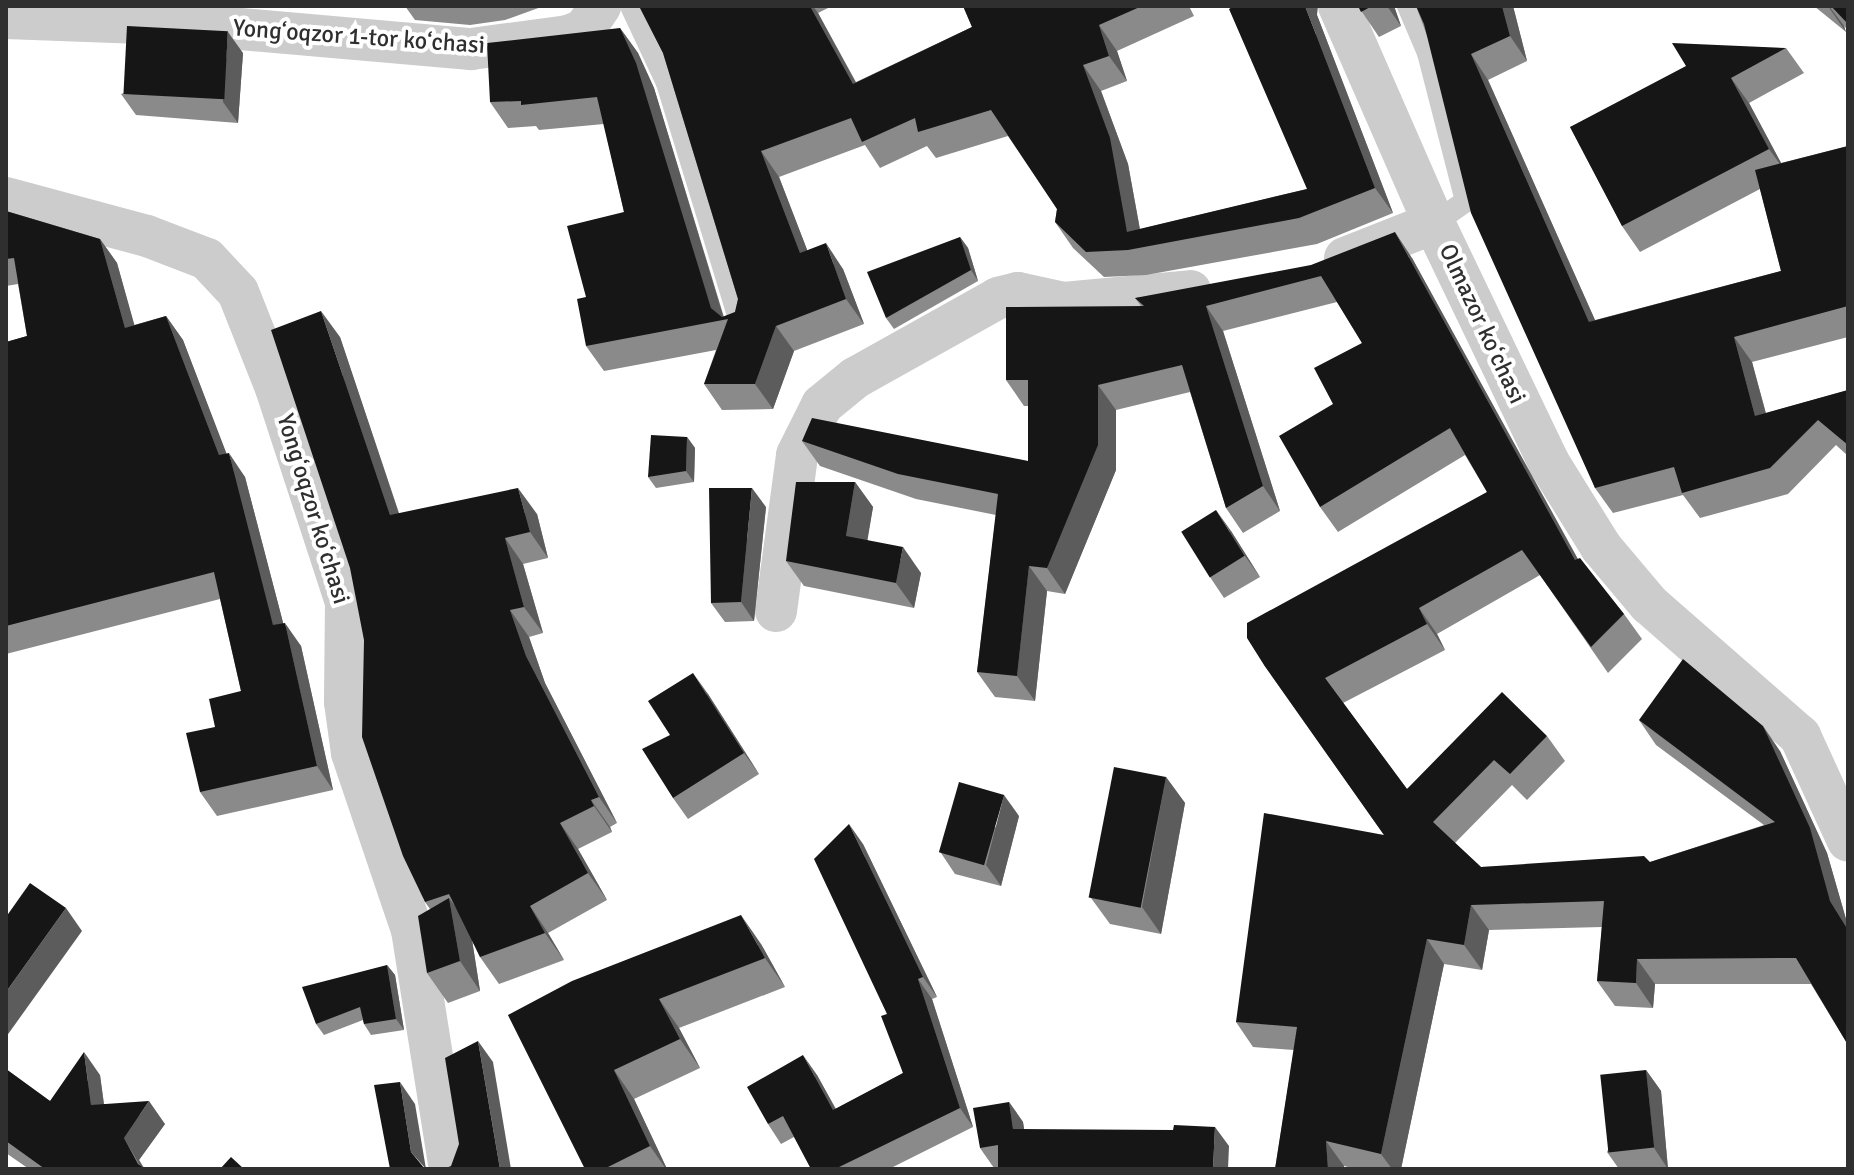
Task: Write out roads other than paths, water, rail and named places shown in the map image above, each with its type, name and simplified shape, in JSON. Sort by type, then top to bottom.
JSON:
[{"type":"street","name":"Yongʻoqzor 1-tor koʻchasi","points":[[6,18],[195,25],[471,49],[568,36],[590,24],[600,6]]},
{"type":"street","points":[[1339,6],[1434,223]]},
{"type":"street","name":"Yongʻoqzor koʻchasi","points":[[6,198],[147,236],[207,259],[238,292],[276,388],[346,602],[345,702],[352,753],[412,930],[450,1169]]},
{"type":"street","name":"Olmazor koʻchasi","points":[[1309,269],[1434,223],[1549,463],[1601,547],[1649,604],[1800,736],[1848,841]]},
{"type":"street","points":[[776,611],[797,455],[822,405],[855,378],[998,298],[1018,293],[1064,303],[1149,299],[1233,283]]},
{"type":"lane","points":[[631,6],[667,83],[742,329]]},
{"type":"lane","points":[[1408,6],[1428,53],[1466,201],[1434,223]]}]
